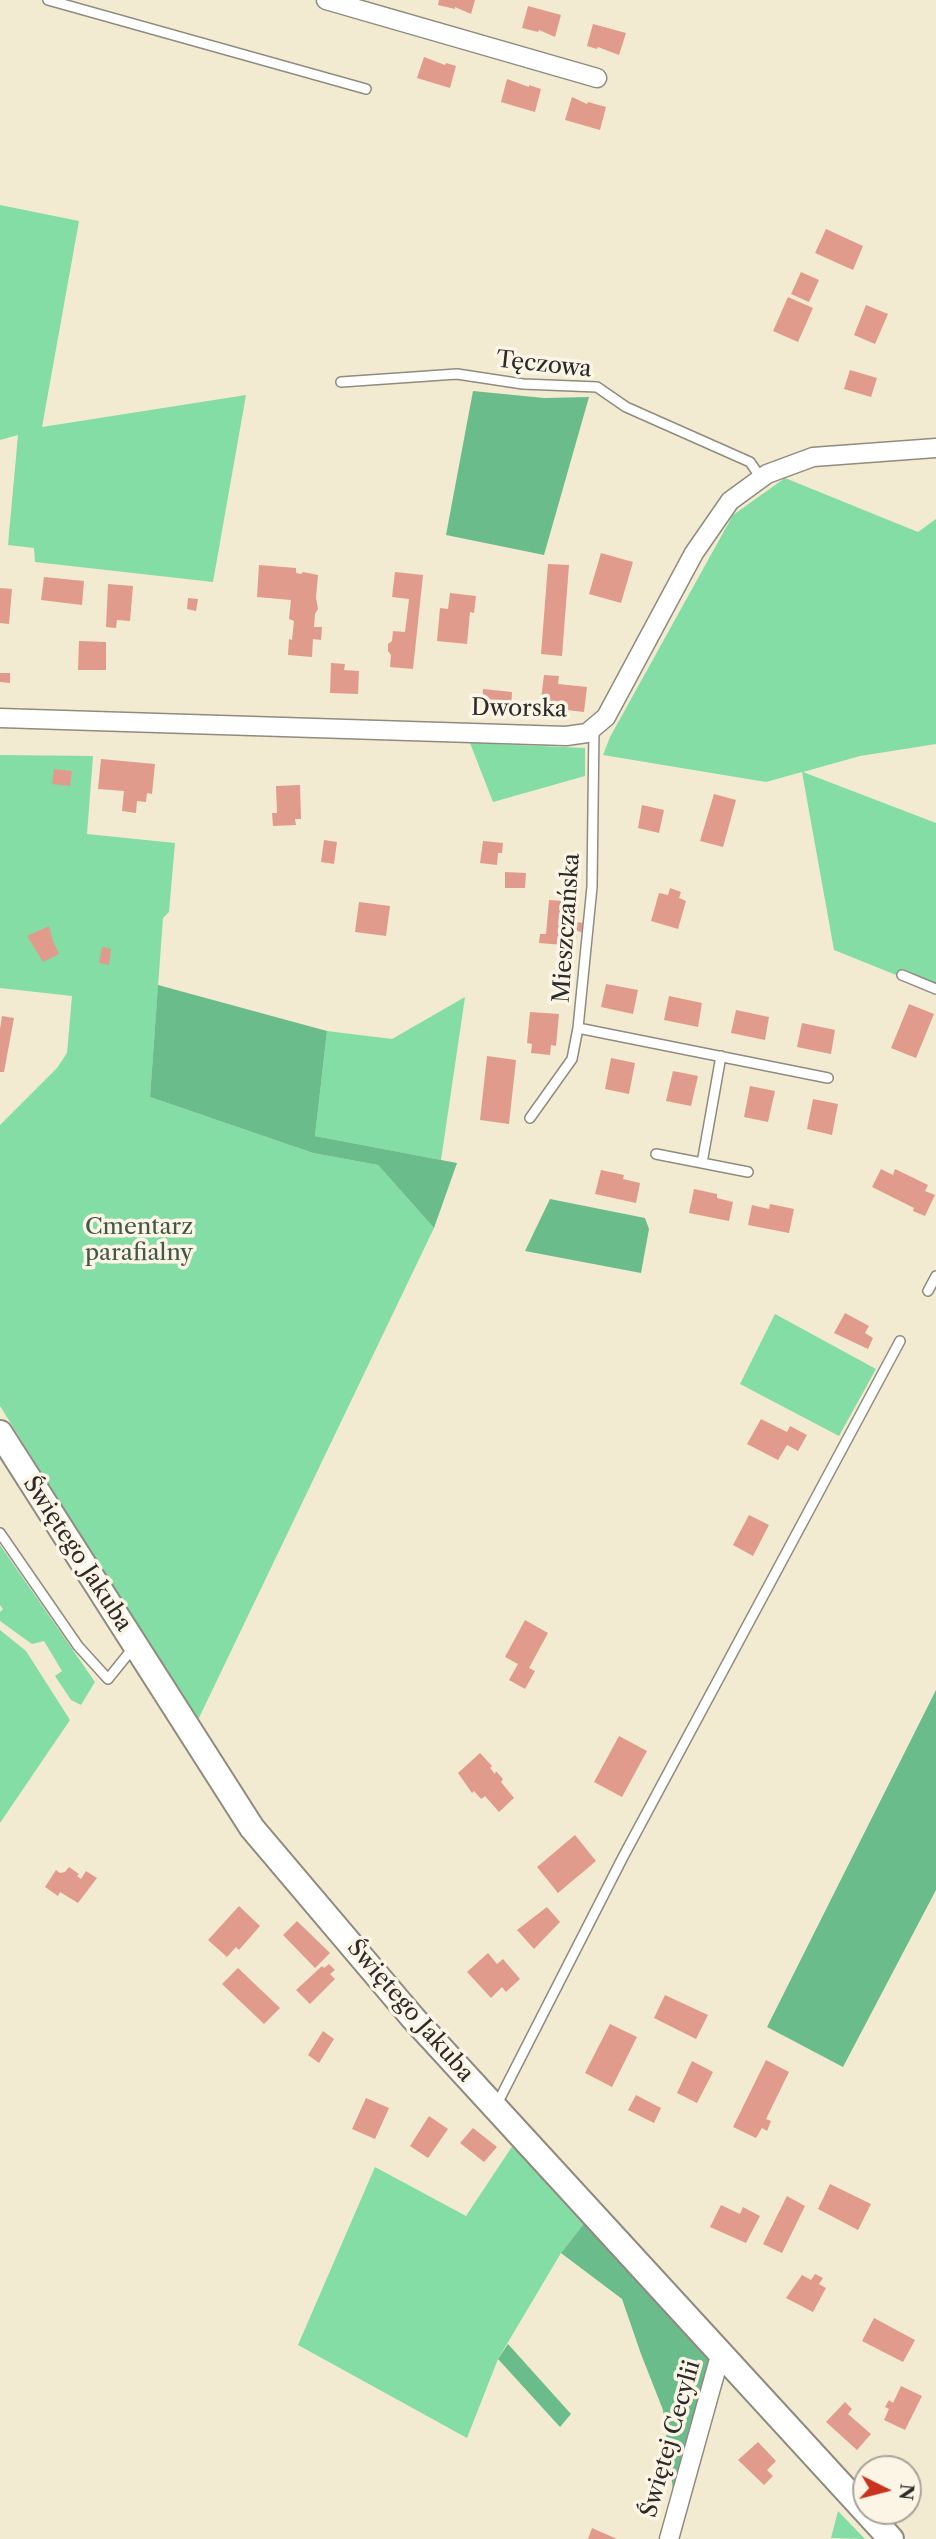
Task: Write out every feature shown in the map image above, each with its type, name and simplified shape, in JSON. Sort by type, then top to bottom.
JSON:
[{"type":"street","points":[[326,0],[597,78]]},
{"type":"street","name":"Dworska","points":[[0,718],[566,736],[587,733],[606,717],[694,553],[730,501],[761,478],[813,457],[936,448]]},
{"type":"street","name":"Świętego Jakuba","points":[[0,1433],[252,1828],[413,2018],[892,2538]]},
{"type":"street","name":"Świętej Cecylii","points":[[669,2539],[721,2352]]},
{"type":"lane","points":[[48,0],[366,89]]},
{"type":"lane","name":"Tęczowa","points":[[341,382],[457,374],[523,384],[597,387],[626,407],[750,462],[761,478]]},
{"type":"lane","name":"Mieszczańska","points":[[530,1118],[572,1059],[578,1028],[592,887],[594,726]]},
{"type":"lane","points":[[902,975],[936,989]]},
{"type":"lane","points":[[578,1028],[828,1078]]},
{"type":"lane","points":[[702,1163],[721,1056]]},
{"type":"lane","points":[[656,1154],[748,1172]]},
{"type":"lane","points":[[928,1291],[936,1276]]},
{"type":"lane","points":[[495,2108],[623,1857],[900,1341]]},
{"type":"lane","points":[[0,1533],[78,1646],[108,1679],[135,1645]]},
{"type":"green space","points":[[0,205],[79,221],[42,427],[246,395],[213,582],[35,562],[34,548],[8,545],[18,435],[0,440]]},
{"type":"green space","points":[[473,391],[544,398],[589,397],[544,555],[446,535]]},
{"type":"green space","points":[[785,478],[918,532],[936,519],[936,744],[860,756],[803,772],[936,823],[936,991],[834,950],[802,772],[766,782],[603,755],[610,737],[733,515]]},
{"type":"green space","points":[[470,743],[585,748],[585,776],[493,802]]},
{"type":"green space","name":"Cmentarz parafialny","points":[[0,755],[93,756],[87,834],[175,843],[169,912],[163,918],[150,1097],[313,1153],[378,1165],[434,1228],[197,1722],[0,1406],[0,1125],[57,1068],[67,1053],[72,996],[0,988]]},
{"type":"green space","points":[[158,985],[327,1031],[315,1136],[457,1163],[434,1228],[378,1165],[313,1153],[150,1097]]},
{"type":"green space","points":[[465,997],[441,1160],[315,1136],[327,1031],[392,1039]]},
{"type":"green space","points":[[550,1199],[645,1218],[649,1229],[641,1273],[525,1251]]},
{"type":"green space","points":[[775,1314],[876,1369],[839,1436],[740,1384]]},
{"type":"green space","points":[[0,1545],[95,1682],[81,1705],[71,1700],[55,1676],[62,1671],[44,1641],[32,1644],[0,1621],[0,1612],[3,1609],[0,1605]]},
{"type":"green space","points":[[0,1630],[26,1651],[70,1720],[0,1823]]},
{"type":"green space","points":[[936,1690],[936,1890],[843,2067],[767,2027]]},
{"type":"green space","points":[[515,2142],[586,2221],[561,2253],[498,2359],[467,2438],[298,2345],[375,2167],[466,2216]]},
{"type":"green space","points":[[586,2221],[710,2362],[673,2490],[663,2410],[622,2299],[561,2253]]},
{"type":"green space","points":[[508,2344],[571,2414],[560,2427],[498,2359]]},
{"type":"green space","points":[[838,2511],[865,2539],[831,2538]]},
{"type":"building","points":[[439,0],[475,0],[471,14],[455,7],[438,5]]},
{"type":"building","points":[[528,6],[561,15],[555,37],[539,30],[538,32],[522,28]]},
{"type":"building","points":[[593,24],[626,33],[619,55],[587,46]]},
{"type":"building","points":[[424,57],[456,66],[450,88],[417,78]]},
{"type":"building","points":[[507,79],[541,89],[535,112],[501,102]]},
{"type":"building","points":[[572,97],[587,104],[588,102],[606,107],[600,130],[565,120]]},
{"type":"building","points":[[826,229],[863,246],[853,270],[815,253]]},
{"type":"building","points":[[801,272],[819,280],[809,302],[791,294]]},
{"type":"building","points":[[788,297],[813,308],[798,342],[773,331]]},
{"type":"building","points":[[866,305],[888,314],[875,344],[854,335]]},
{"type":"building","points":[[850,370],[877,378],[871,397],[844,389]]},
{"type":"building","points":[[601,553],[633,562],[621,603],[589,594]]},
{"type":"building","points":[[548,564],[569,565],[562,656],[541,654]]},
{"type":"building","points":[[259,565],[296,568],[296,573],[318,575],[318,609],[314,627],[322,627],[321,640],[313,639],[312,657],[288,655],[294,621],[289,619],[291,600],[257,597]]},
{"type":"building","points":[[395,572],[423,575],[413,669],[390,667],[388,644],[392,641],[393,631],[405,632],[409,599],[392,597]]},
{"type":"building","points":[[44,577],[84,581],[82,605],[41,600]]},
{"type":"building","points":[[108,584],[133,586],[130,621],[117,620],[116,628],[106,627]]},
{"type":"building","points":[[0,588],[12,589],[9,624],[0,623]]},
{"type":"building","points":[[450,593],[476,596],[474,613],[470,612],[467,644],[437,641],[440,608],[448,609]]},
{"type":"building","points":[[188,598],[198,599],[196,611],[187,609]]},
{"type":"building","points":[[79,641],[106,642],[106,670],[78,670]]},
{"type":"building","points":[[331,663],[345,664],[344,670],[359,671],[358,694],[330,693]]},
{"type":"building","points":[[0,673],[10,673],[10,683],[0,682]]},
{"type":"building","points":[[544,675],[559,676],[558,684],[587,687],[584,712],[540,707]]},
{"type":"building","points":[[483,689],[512,692],[511,709],[482,707]]},
{"type":"building","points":[[101,759],[155,764],[152,794],[147,793],[146,802],[137,801],[136,813],[122,811],[124,791],[98,789]]},
{"type":"building","points":[[54,769],[72,771],[70,786],[52,784]]},
{"type":"building","points":[[300,785],[301,819],[295,819],[296,825],[273,826],[272,813],[277,813],[276,786]]},
{"type":"building","points":[[714,794],[736,800],[723,847],[700,841]]},
{"type":"building","points":[[642,805],[664,810],[659,833],[638,828]]},
{"type":"building","points":[[324,840],[337,842],[334,864],[321,862]]},
{"type":"building","points":[[483,841],[503,843],[502,853],[498,853],[497,865],[480,863]]},
{"type":"building","points":[[505,872],[526,873],[525,888],[505,888]]},
{"type":"building","points":[[670,888],[681,892],[679,898],[686,901],[678,929],[651,921],[659,893],[668,895]]},
{"type":"building","points":[[549,900],[579,902],[577,922],[583,923],[582,932],[577,931],[575,946],[539,943],[540,934],[546,934]]},
{"type":"building","points":[[359,902],[390,906],[386,936],[355,932]]},
{"type":"building","points":[[49,926],[59,954],[43,962],[27,936]]},
{"type":"building","points":[[102,947],[111,949],[109,965],[99,963]]},
{"type":"building","points":[[606,984],[638,990],[633,1014],[601,1007]]},
{"type":"building","points":[[669,996],[702,1003],[698,1027],[664,1020]]},
{"type":"building","points":[[909,1004],[934,1014],[916,1058],[891,1048]]},
{"type":"building","points":[[736,1010],[769,1017],[765,1040],[731,1033]]},
{"type":"building","points":[[530,1012],[559,1014],[556,1046],[551,1045],[550,1055],[531,1053],[532,1044],[527,1043]]},
{"type":"building","points":[[2,1016],[14,1018],[4,1072],[0,1072],[0,1029]]},
{"type":"building","points":[[802,1023],[835,1030],[831,1054],[797,1047]]},
{"type":"building","points":[[487,1056],[516,1060],[509,1124],[480,1120]]},
{"type":"building","points":[[611,1058],[635,1063],[629,1094],[605,1089]]},
{"type":"building","points":[[673,1071],[698,1076],[691,1106],[666,1101]]},
{"type":"building","points":[[750,1086],[775,1091],[768,1122],[744,1117]]},
{"type":"building","points":[[813,1099],[838,1104],[832,1135],[807,1129]]},
{"type":"building","points":[[881,1169],[893,1175],[895,1169],[928,1185],[925,1191],[935,1195],[925,1216],[872,1187]]},
{"type":"building","points":[[601,1170],[624,1175],[623,1179],[640,1183],[636,1203],[595,1194]]},
{"type":"building","points":[[694,1189],[717,1194],[717,1198],[733,1202],[729,1221],[689,1213]]},
{"type":"building","points":[[770,1204],[794,1209],[789,1233],[748,1225],[752,1205],[769,1209]]},
{"type":"building","points":[[845,1313],[869,1326],[865,1333],[873,1338],[868,1349],[834,1333]]},
{"type":"building","points":[[761,1419],[787,1432],[790,1426],[807,1435],[798,1451],[787,1445],[778,1460],[747,1444]]},
{"type":"building","points":[[749,1515],[769,1525],[753,1556],[733,1545]]},
{"type":"building","points":[[525,1620],[548,1633],[529,1668],[535,1671],[525,1689],[509,1680],[518,1664],[505,1657]]},
{"type":"building","points":[[619,1736],[647,1751],[622,1797],[594,1782]]},
{"type":"building","points":[[480,1753],[492,1766],[490,1768],[495,1774],[496,1771],[503,1779],[501,1782],[514,1798],[499,1812],[485,1796],[481,1799],[474,1791],[472,1793],[458,1773]]},
{"type":"building","points":[[575,1835],[596,1861],[558,1893],[537,1867]]},
{"type":"building","points":[[69,1867],[79,1874],[77,1876],[81,1879],[86,1871],[97,1878],[78,1903],[60,1892],[58,1896],[45,1887],[56,1870],[65,1872]]},
{"type":"building","points":[[239,1906],[260,1926],[239,1950],[236,1947],[227,1957],[208,1940]]},
{"type":"building","points":[[547,1907],[560,1922],[534,1949],[517,1930]]},
{"type":"building","points":[[297,1921],[330,1953],[315,1968],[283,1935]]},
{"type":"building","points":[[488,1953],[497,1964],[503,1959],[520,1979],[506,1992],[502,1987],[491,1998],[467,1972]]},
{"type":"building","points":[[329,1964],[335,1970],[330,1974],[335,1979],[310,2004],[296,1990],[322,1966],[324,1968]]},
{"type":"building","points":[[238,1968],[280,2008],[264,2024],[222,1984]]},
{"type":"building","points":[[665,1995],[708,2015],[696,2039],[654,2018]]},
{"type":"building","points":[[610,2024],[637,2037],[612,2087],[585,2073]]},
{"type":"building","points":[[323,2031],[334,2039],[319,2063],[308,2055]]},
{"type":"building","points":[[766,2060],[789,2072],[766,2119],[771,2121],[767,2131],[762,2128],[756,2138],[733,2127]]},
{"type":"building","points":[[692,2061],[713,2072],[697,2103],[677,2093]]},
{"type":"building","points":[[636,2095],[661,2108],[654,2123],[628,2110]]},
{"type":"building","points":[[366,2098],[389,2108],[375,2139],[352,2129]]},
{"type":"building","points":[[429,2116],[448,2129],[428,2158],[410,2146]]},
{"type":"building","points":[[473,2128],[497,2147],[484,2162],[460,2143]]},
{"type":"building","points":[[830,2184],[871,2204],[858,2230],[818,2209]]},
{"type":"building","points":[[787,2196],[805,2206],[782,2253],[763,2244]]},
{"type":"building","points":[[721,2205],[740,2214],[743,2207],[760,2216],[746,2243],[710,2227]]},
{"type":"building","points":[[815,2274],[823,2278],[819,2284],[826,2288],[813,2312],[786,2298],[802,2275],[811,2280]]},
{"type":"building","points":[[874,2318],[915,2340],[903,2362],[862,2341]]},
{"type":"building","points":[[901,2386],[922,2396],[905,2430],[884,2420],[889,2409],[885,2407],[889,2400],[893,2403]]},
{"type":"building","points":[[845,2402],[852,2409],[848,2414],[871,2434],[857,2450],[826,2422]]},
{"type":"building","points":[[758,2442],[776,2461],[767,2470],[773,2476],[764,2485],[738,2460]]},
{"type":"building","points":[[592,2528],[617,2539],[588,2539]]}]
